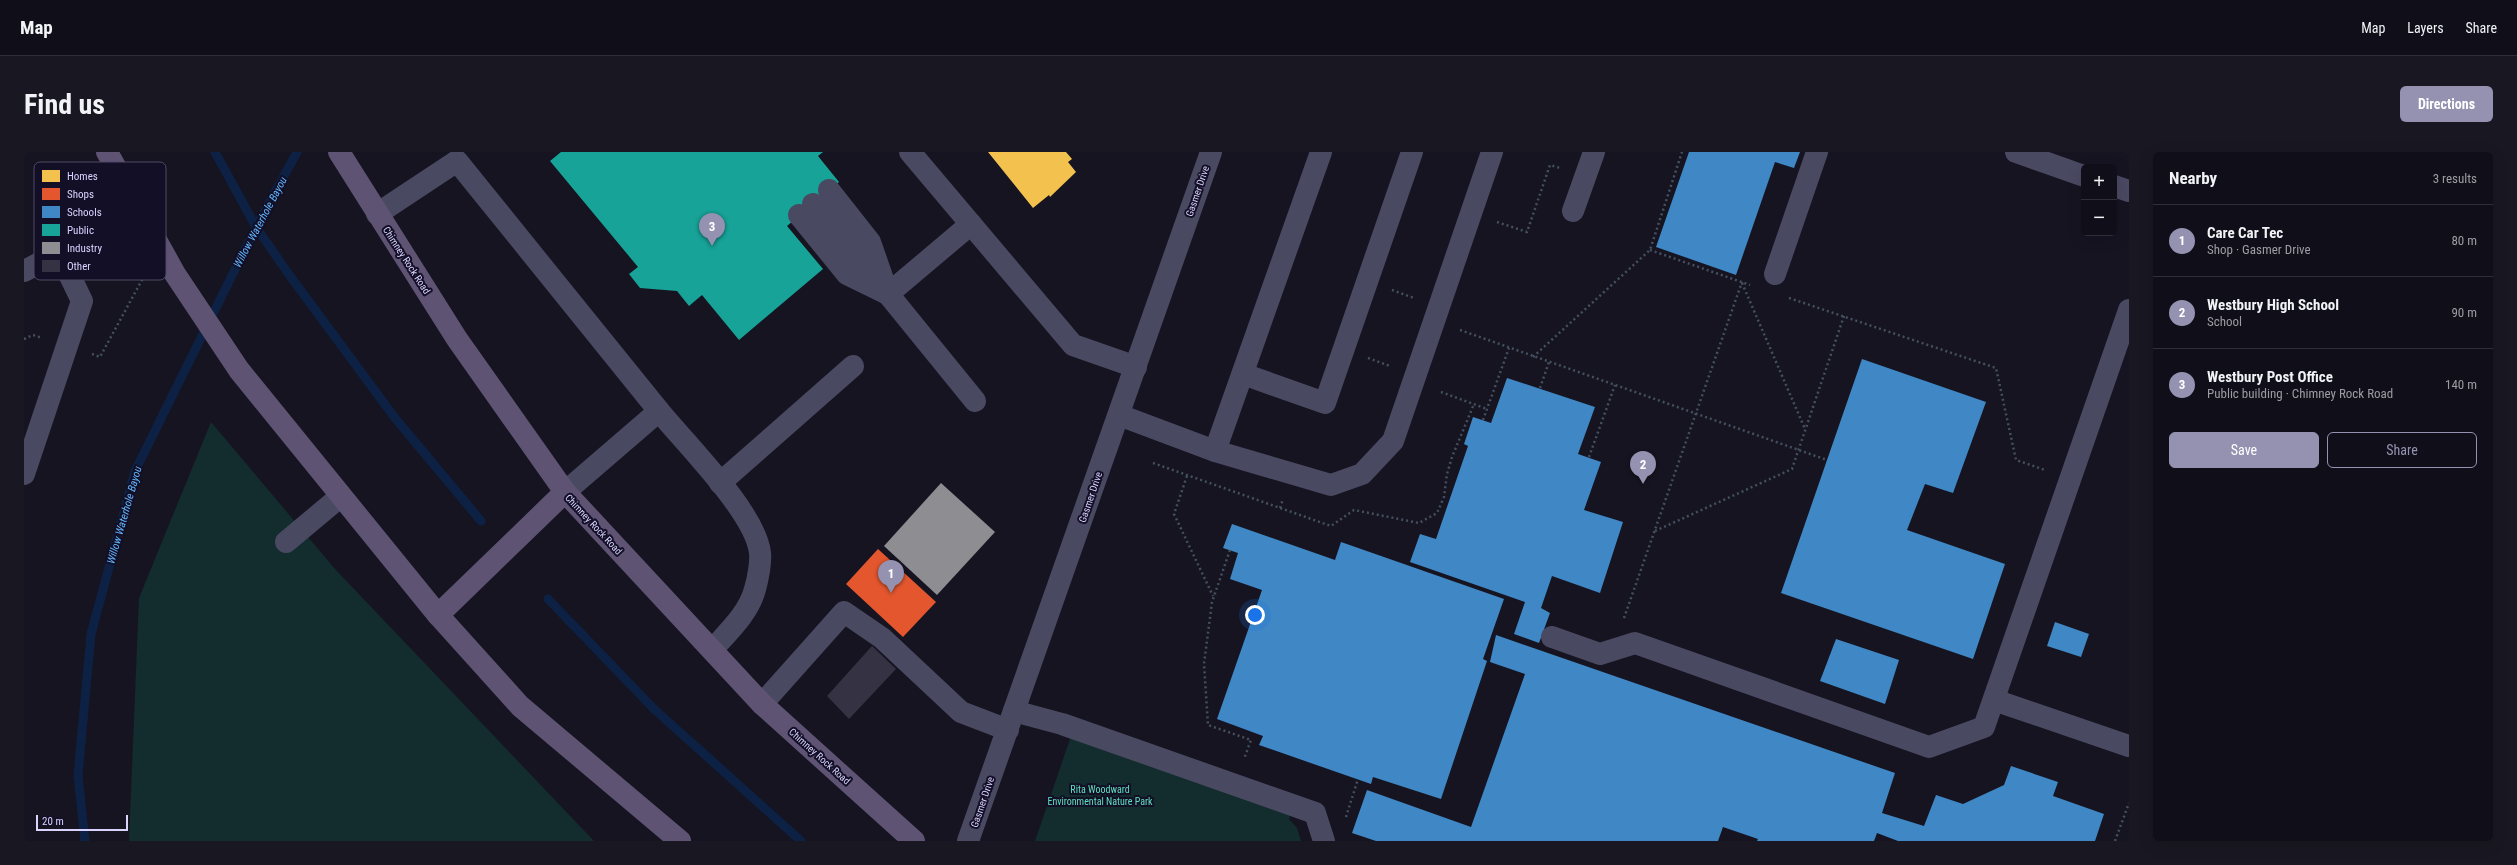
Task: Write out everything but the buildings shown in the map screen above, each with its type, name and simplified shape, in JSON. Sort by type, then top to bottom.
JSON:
[{"type":"main road","points":[[107,152],[113,162]]},
{"type":"main road","name":"Chimney Rock Road","points":[[341,154],[377,214],[457,338],[565,492],[762,704],[914,841]]},
{"type":"main road","points":[[166,258],[239,370],[438,615],[520,706],[680,841]]},
{"type":"main road","points":[[438,615],[565,492]]},
{"type":"street","points":[[910,152],[1073,345],[1136,367]]},
{"type":"street","name":"Gasmer Drive","points":[[968,841],[1211,152]]},
{"type":"street","points":[[1215,451],[1320,152]]},
{"type":"street","points":[[1242,374],[1325,403],[1412,152]]},
{"type":"street","points":[[1119,415],[1215,451],[1331,485],[1362,474],[1393,441],[1492,152]]},
{"type":"street","points":[[1573,211],[1594,152]]},
{"type":"street","points":[[1775,274],[1817,152]]},
{"type":"street","points":[[2016,152],[2081,175]]},
{"type":"street","points":[[377,214],[463,157],[659,411],[720,483],[751,525],[760,553],[755,589],[752,596],[743,614],[712,650]]},
{"type":"street","points":[[2117,187],[2129,191]]},
{"type":"street","points":[[888,294],[847,274],[814,203],[870,242],[888,294],[975,401]]},
{"type":"street","points":[[888,294],[971,224]]},
{"type":"street","points":[[24,271],[34,266]]},
{"type":"street","points":[[24,474],[82,301],[72,280]]},
{"type":"street","points":[[1552,637],[1600,654],[1635,642],[1929,747],[1984,727],[2129,310]]},
{"type":"street","points":[[720,483],[853,366]]},
{"type":"street","points":[[565,492],[659,411]]},
{"type":"street","points":[[286,542],[341,496]]},
{"type":"street","points":[[762,704],[844,612],[882,638],[961,712],[1011,720],[1062,724],[1235,784],[1315,813],[1324,841]]},
{"type":"street","points":[[1994,700],[2129,746]]},
{"type":"path","points":[[1533,357],[1650,250],[1682,152]]},
{"type":"path","points":[[1497,222],[1527,232],[1550,165],[1586,176]]},
{"type":"path","points":[[1650,250],[1757,287]]},
{"type":"path","points":[[88,352],[100,357],[142,280]]},
{"type":"path","points":[[1613,650],[1697,414],[1742,282]]},
{"type":"path","points":[[1742,282],[1805,430]]},
{"type":"path","points":[[1390,289],[1409,296]]},
{"type":"path","points":[[1786,297],[1996,368],[2016,460],[2070,478]]},
{"type":"path","points":[[1655,531],[1792,469],[1844,316]]},
{"type":"path","points":[[1460,330],[1827,460]]},
{"type":"path","points":[[1483,420],[1509,348]]},
{"type":"path","points":[[1366,357],[1385,364]]},
{"type":"path","points":[[1540,388],[1549,362]]},
{"type":"path","points":[[1589,458],[1615,385]]},
{"type":"path","points":[[1440,392],[1487,409]]},
{"type":"path","points":[[1187,476],[1174,514],[1184,531],[1213,597]]},
{"type":"path","points":[[1230,550],[1213,597],[1204,664],[1208,725],[1251,740],[1235,784]]},
{"type":"path","points":[[1346,822],[1358,779]]},
{"type":"path","points":[[2115,841],[2129,802]]},
{"type":"green space","points":[[211,422],[335,569],[594,841],[129,841],[139,598]]},
{"type":"green space","name":"Rita Woodward Environmental Nature Park","points":[[1071,736],[1292,811],[1289,819],[1297,828],[1301,841],[1035,841]]},
{"type":"waterway","points":[[215,152],[256,227],[290,276],[395,418],[481,521]]},
{"type":"waterway","name":"Willow Waterhole Bayou","points":[[85,841],[78,775],[91,634],[135,471],[256,227],[297,152]]},
{"type":"waterway","points":[[548,599],[654,709],[801,841]]},
{"type":"place","name":"Westbury Post Office","points":[[712,246]]},
{"type":"place","name":"Westbury High School","points":[[1643,484]]},
{"type":"place","name":"Care Car Tec","points":[[891,593]]}]
